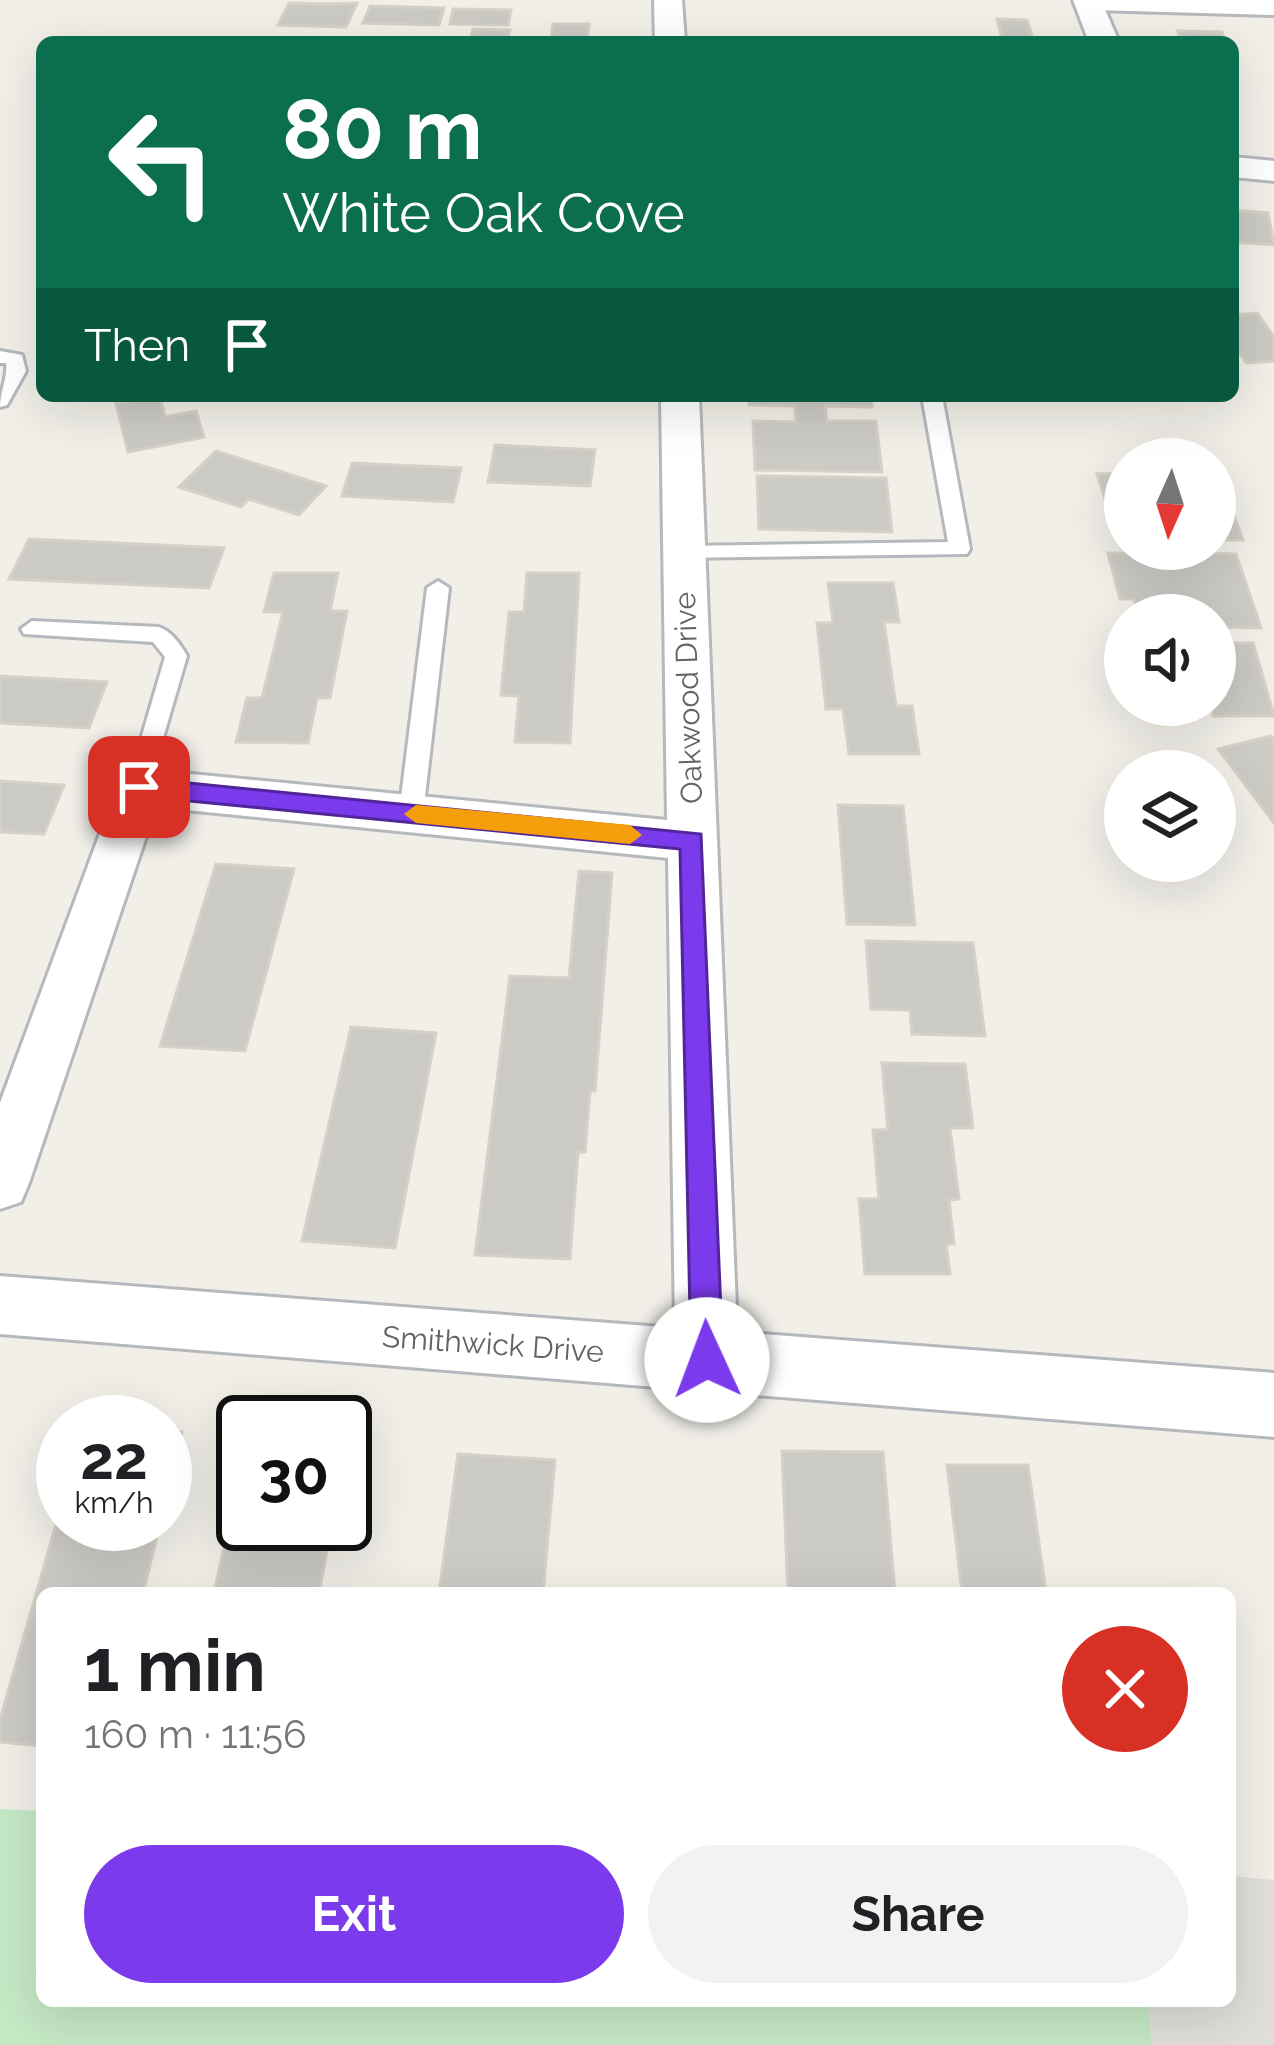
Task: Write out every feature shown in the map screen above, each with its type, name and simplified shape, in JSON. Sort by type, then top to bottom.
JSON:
[{"type":"street","points":[[668,0],[670,36]]},
{"type":"street","points":[[1102,36],[1091,0],[1274,5]]},
{"type":"street","points":[[1239,168],[1274,171]]},
{"type":"street","name":"Oakwood Drive","points":[[680,402],[707,1360]]},
{"type":"street","points":[[0,1183],[139,787],[692,841]]},
{"type":"street","name":"Smithwick Drive","points":[[0,1305],[1274,1405]]},
{"type":"lane","points":[[0,356],[15,359],[17,371],[0,401]]},
{"type":"lane","points":[[684,553],[960,549],[933,402]]},
{"type":"lane","points":[[412,814],[438,588]]},
{"type":"lane","points":[[32,628],[159,634],[176,656],[139,787]]},
{"type":"shaded area","points":[[1236,1877],[1274,1880],[1274,2045],[1151,2045],[1149,2007],[1236,2007]]},
{"type":"green space","points":[[0,1809],[36,1811],[36,2007],[1149,2007],[1151,2045],[0,2045]]},
{"type":"building","points":[[289,3],[357,3],[346,27],[278,25]]},
{"type":"building","points":[[370,6],[444,8],[439,25],[363,23]]},
{"type":"building","points":[[453,9],[511,10],[508,25],[450,24]]},
{"type":"building","points":[[997,19],[1027,20],[1032,36],[1001,36]]},
{"type":"building","points":[[553,24],[589,24],[588,36],[552,36]]},
{"type":"building","points":[[473,29],[510,30],[508,36],[471,36]]},
{"type":"building","points":[[1178,31],[1222,32],[1223,36],[1179,36]]},
{"type":"building","points":[[1239,211],[1268,213],[1274,245],[1239,242]]},
{"type":"building","points":[[1257,313],[1274,337],[1274,361],[1246,363],[1239,353],[1239,314]]},
{"type":"building","points":[[161,402],[165,417],[196,411],[204,437],[128,452],[116,403]]},
{"type":"building","points":[[872,402],[872,407],[825,406],[827,421],[876,421],[882,472],[755,470],[753,421],[796,422],[795,406],[749,405]]},
{"type":"building","points":[[495,445],[595,450],[590,486],[488,482]]},
{"type":"building","points":[[216,451],[326,486],[299,515],[249,499],[241,507],[179,487]]},
{"type":"building","points":[[352,463],[461,468],[453,502],[342,496]]},
{"type":"building","points":[[757,476],[886,478],[892,532],[759,529]]},
{"type":"building","points":[[29,539],[224,548],[209,588],[9,579]]},
{"type":"building","points":[[1236,554],[1261,628],[1236,627],[1236,594],[1119,594],[1112,570],[1236,570]]},
{"type":"building","points":[[274,573],[338,573],[330,611],[347,611],[330,698],[317,698],[308,743],[236,742],[247,698],[262,698],[283,612],[264,612]]},
{"type":"building","points":[[527,573],[579,573],[570,743],[515,742],[519,696],[501,695],[509,612],[524,612]]},
{"type":"building","points":[[828,583],[893,583],[899,622],[884,622],[896,706],[912,706],[919,754],[849,754],[843,709],[826,709],[817,623],[833,623]]},
{"type":"building","points":[[1236,643],[1253,643],[1274,716],[1236,716]]},
{"type":"building","points":[[0,676],[107,682],[89,728],[0,723]]},
{"type":"building","points":[[1271,736],[1274,823],[1236,773],[1236,750],[1218,749]]},
{"type":"building","points":[[0,781],[64,785],[44,834],[0,832]]},
{"type":"building","points":[[838,805],[903,806],[915,925],[847,924]]},
{"type":"building","points":[[216,864],[294,869],[245,1051],[160,1046]]},
{"type":"building","points":[[579,871],[612,873],[595,1091],[590,1091],[585,1152],[578,1152],[570,1259],[475,1255],[510,976],[569,978]]},
{"type":"building","points":[[866,941],[973,943],[985,1036],[912,1034],[910,1010],[871,1009]]},
{"type":"building","points":[[351,1027],[436,1033],[395,1248],[302,1241]]},
{"type":"building","points":[[882,1063],[965,1064],[973,1128],[950,1128],[959,1199],[949,1200],[954,1244],[946,1244],[950,1274],[865,1274],[859,1199],[879,1199],[873,1130],[888,1130]]},
{"type":"building","points":[[782,1451],[883,1452],[894,1587],[788,1587]]},
{"type":"building","points":[[458,1454],[555,1460],[544,1587],[440,1587]]},
{"type":"building","points":[[947,1465],[1028,1465],[1045,1587],[961,1587]]},
{"type":"building","points":[[48,1551],[153,1551],[144,1587],[38,1587]]},
{"type":"building","points":[[223,1551],[327,1551],[320,1587],[215,1587]]},
{"type":"building","points":[[36,1594],[36,1745],[0,1742],[0,1720]]},
{"type":"slow traffic","points":[[416,814],[630,835]]},
{"type":"route","points":[[139,787],[692,841],[707,1360]]}]
